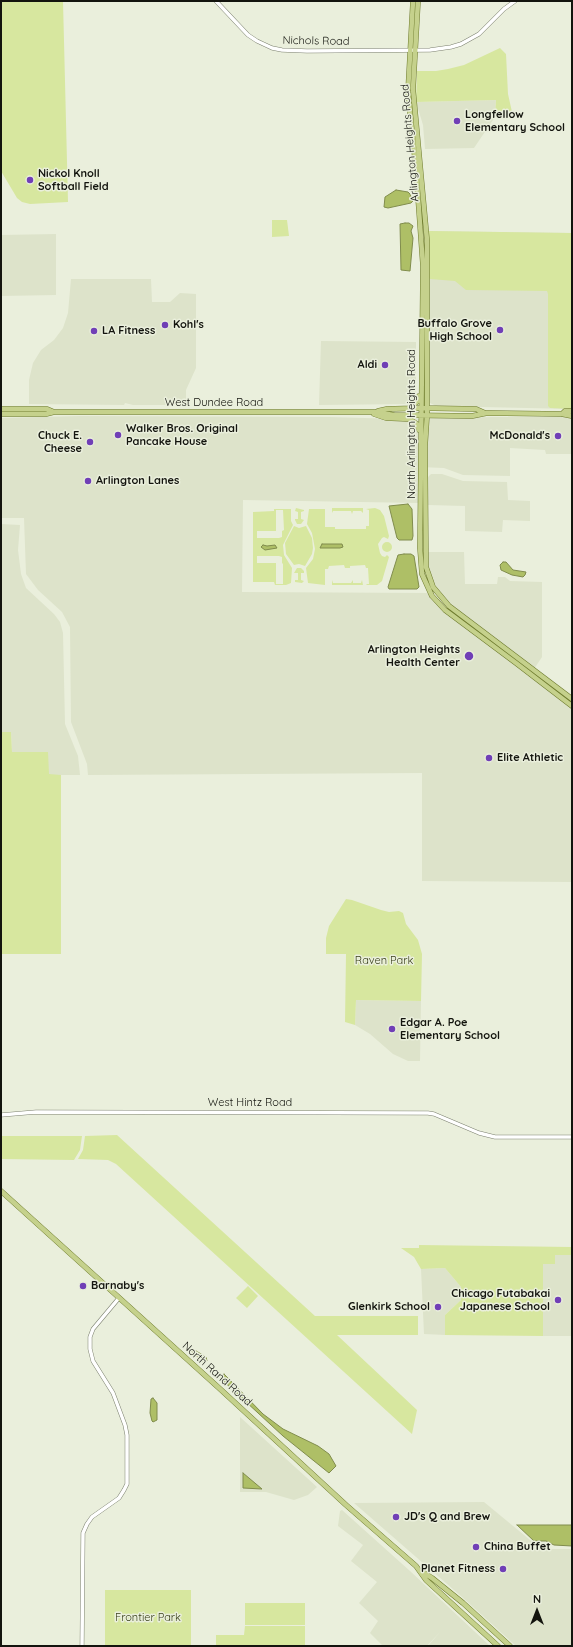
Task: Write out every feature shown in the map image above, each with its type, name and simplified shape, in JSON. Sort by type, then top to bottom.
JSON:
[{"type":"main road","name":"North Arlington Heights Road","points":[[413,1],[412,50],[408,92],[416,169],[423,266],[420,548],[422,574],[432,596],[450,614],[516,662],[572,706]]},
{"type":"main road","name":"Arlington Heights Road","points":[[418,1],[412,50],[414,100],[425,212]]},
{"type":"main road","name":"North Arlington Heights Road","points":[[425,212],[427,240],[425,557],[428,574],[433,587],[449,606],[572,699]]},
{"type":"main road","points":[[410,408],[419,400],[419,386],[421,380]]},
{"type":"main road","name":"West Dundee Road","points":[[374,412],[387,409],[427,408],[476,409],[487,413]]},
{"type":"main road","name":"West Dundee Road","points":[[1,409],[47,409],[54,412]]},
{"type":"main road","points":[[562,414],[566,411],[572,411]]},
{"type":"main road","name":"West Dundee Road","points":[[1,414],[46,414],[54,412],[374,412],[394,415],[472,416],[487,413]]},
{"type":"main road","points":[[368,412],[386,418],[409,419],[414,421],[418,424],[421,438]]},
{"type":"main road","points":[[487,413],[562,414],[572,416]]},
{"type":"main road","name":"North Rand Road","points":[[1,1191],[420,1570]]},
{"type":"main road","points":[[420,1570],[426,1580],[498,1646]]},
{"type":"main road","points":[[420,1570],[463,1603],[510,1646]]},
{"type":"street","name":"Nichols Road","points":[[216,1],[248,35],[272,48],[288,50],[430,50],[461,44],[485,29],[504,9],[515,1]]},
{"type":"street","name":"West Hintz Road","points":[[1,1115],[36,1112],[428,1113],[434,1114],[479,1133],[495,1137],[572,1137]]},
{"type":"street","points":[[82,1646],[83,1533],[92,1517],[119,1498],[127,1484],[127,1435],[125,1425],[113,1393],[93,1361],[90,1349],[90,1337],[93,1329],[119,1298]]},
{"type":"shaded area","name":"Longfellow Elementary School","points":[[496,100],[495,117],[474,148],[425,149],[423,125],[416,102]]},
{"type":"shaded area","points":[[396,190],[408,192],[413,201],[411,203],[388,208],[384,207],[385,197]]},
{"type":"shaded area","points":[[409,223],[413,226],[411,231],[413,238],[410,271],[401,270],[400,224]]},
{"type":"shaded area","name":"Buffalo Grove High School","points":[[429,231],[572,233],[572,409],[436,406],[430,403]]},
{"type":"shaded area","points":[[56,234],[56,295],[1,296],[1,235]]},
{"type":"shaded area","points":[[71,279],[151,279],[152,302],[170,302],[180,293],[196,294],[196,368],[186,390],[186,405],[133,405],[125,403],[124,405],[29,404],[29,380],[33,363],[41,350],[54,340],[63,328],[68,313]]},
{"type":"shaded area","points":[[321,341],[416,342],[416,399],[411,404],[319,405]]},
{"type":"shaded area","points":[[80,416],[330,417],[400,419],[572,417],[572,454],[546,454],[545,450],[510,448],[510,476],[463,475],[444,468],[419,467],[419,503],[243,500],[242,592],[428,593],[509,660],[572,708],[572,882],[422,881],[422,773],[88,775],[87,764],[71,722],[70,627],[62,612],[38,590],[26,574],[24,518],[1,518],[1,418]]},
{"type":"shaded area","points":[[431,474],[442,474],[463,481],[507,482],[508,500],[530,501],[530,521],[503,520],[502,532],[465,531],[465,506],[428,505],[427,478]]},
{"type":"shaded area","points":[[408,504],[412,509],[412,540],[399,540],[397,538],[389,506]]},
{"type":"shaded area","points":[[1,524],[20,525],[18,550],[21,574],[26,588],[54,614],[60,622],[63,633],[65,724],[78,756],[80,775],[49,775],[12,752],[11,732],[1,732]]},
{"type":"shaded area","points":[[322,544],[342,544],[343,547],[320,548]]},
{"type":"shaded area","points":[[263,545],[275,545],[277,548],[265,550],[261,547]]},
{"type":"shaded area","points":[[428,552],[464,552],[465,584],[497,584],[498,577],[505,577],[510,581],[542,582],[542,657],[534,669],[442,597],[428,568]]},
{"type":"shaded area","points":[[411,554],[414,556],[419,587],[417,589],[389,589],[388,587],[398,555]]},
{"type":"shaded area","points":[[503,562],[506,562],[513,570],[526,572],[525,575],[523,577],[512,575],[501,570],[500,565]]},
{"type":"shaded area","name":"Edgar A. Poe Elementary School","points":[[356,1000],[421,1001],[420,1061],[408,1061],[393,1054],[370,1034],[355,1025]]},
{"type":"shaded area","name":"Chicago Futabakai Japanese School","points":[[555,1255],[572,1255],[572,1336],[543,1336],[543,1264]]},
{"type":"shaded area","name":"Glenkirk School","points":[[445,1268],[461,1287],[461,1300],[445,1315],[445,1335],[424,1334],[421,1269]]},
{"type":"shaded area","points":[[186,1346],[206,1357],[207,1361],[204,1363]]},
{"type":"shaded area","points":[[224,1374],[263,1414],[283,1429],[318,1446],[329,1454],[336,1466],[329,1473],[283,1436],[220,1378]]},
{"type":"shaded area","points":[[153,1398],[157,1403],[157,1420],[153,1422],[150,1413],[151,1399]]},
{"type":"shaded area","points":[[240,1417],[317,1487],[308,1495],[294,1500],[266,1492],[240,1492]]},
{"type":"shaded area","points":[[243,1473],[262,1489],[243,1488]]},
{"type":"shaded area","points":[[484,1502],[541,1549],[572,1549],[572,1646],[516,1646],[354,1503]]},
{"type":"shaded area","points":[[342,1510],[490,1646],[428,1646],[440,1632],[427,1646],[383,1646],[370,1633],[378,1621],[359,1603],[377,1582],[351,1561],[363,1545],[338,1526],[340,1511]]},
{"type":"shaded area","points":[[517,1525],[572,1525],[572,1546],[554,1545],[546,1541],[534,1541]]},
{"type":"green space","points":[[1,1],[63,1],[68,202],[30,204],[22,202],[17,198],[1,171]]},
{"type":"green space","points":[[500,48],[506,54],[508,94],[512,112],[495,117],[496,100],[416,102],[417,71],[436,71],[464,65]]},
{"type":"green space","points":[[272,220],[287,220],[289,236],[272,237]]},
{"type":"green space","points":[[429,231],[572,233],[572,409],[550,408],[548,406],[547,291],[466,290],[455,281],[430,279]]},
{"type":"green space","points":[[296,508],[304,510],[301,512],[301,519],[304,520],[301,524],[297,524],[295,520],[298,519],[298,512],[295,511]]},
{"type":"green space","points":[[332,508],[363,508],[363,513],[361,511],[353,511],[352,514],[351,511],[333,511],[332,513]]},
{"type":"green space","points":[[375,508],[380,510],[384,516],[389,536],[388,539],[384,537],[382,538],[378,544],[382,556],[385,557],[387,555],[389,557],[382,581],[377,585],[367,585],[366,584],[369,584],[368,568],[366,568],[365,565],[350,566],[350,568],[345,568],[344,565],[329,566],[328,569],[325,569],[325,585],[308,583],[306,568],[313,559],[315,549],[312,533],[307,524],[309,509],[325,509],[325,527],[335,527],[335,529],[366,529],[366,526],[369,526],[369,510],[366,509]]},
{"type":"green space","points":[[274,509],[291,509],[291,521],[293,525],[283,545],[284,555],[292,568],[291,583],[286,585],[275,585],[274,582],[253,582],[253,512],[274,511]],"holes":[[[276,510],[283,510],[284,530],[282,531],[282,537],[257,538],[257,531],[276,531]],[[257,556],[282,557],[283,584],[276,584],[276,563],[257,563]]]},
{"type":"green space","points":[[294,526],[299,528],[306,526],[312,538],[312,554],[305,566],[299,564],[294,565],[286,554],[285,543]]},
{"type":"green space","points":[[387,542],[392,547],[387,552],[382,547]]},
{"type":"green space","points":[[297,568],[301,568],[304,571],[304,573],[301,573],[301,580],[304,581],[302,583],[295,582],[295,580],[298,580],[298,573],[294,573]]},
{"type":"green space","points":[[332,580],[333,583],[351,583],[353,580],[353,583],[361,583],[362,580],[363,585],[332,585]]},
{"type":"green space","points":[[1,732],[11,732],[12,752],[48,752],[49,774],[61,775],[61,954],[1,954]]},
{"type":"green space","name":"Raven Park","points":[[346,899],[389,912],[399,911],[403,913],[406,924],[418,940],[422,954],[421,1001],[356,1000],[355,1025],[345,1022],[346,954],[326,954],[326,938],[329,926]]},
{"type":"green space","points":[[117,1135],[315,1316],[418,1316],[418,1335],[337,1335],[417,1410],[412,1434],[116,1164],[108,1160],[78,1159],[83,1150],[85,1136]]},
{"type":"green space","points":[[1,1136],[82,1136],[80,1150],[74,1160],[1,1159]]},
{"type":"green space","points":[[419,1245],[572,1247],[572,1255],[555,1255],[555,1264],[543,1264],[543,1336],[445,1335],[445,1315],[461,1300],[461,1287],[445,1268],[421,1269],[414,1257],[401,1248],[419,1248]]},
{"type":"green space","points":[[248,1286],[258,1296],[247,1308],[236,1298]]},
{"type":"green space","name":"Frontier Park","points":[[105,1590],[191,1590],[191,1646],[105,1646]]},
{"type":"green space","points":[[245,1603],[305,1603],[305,1625],[245,1625]]},
{"type":"green space","points":[[245,1626],[305,1626],[305,1646],[216,1646],[216,1635],[244,1635]]},
{"type":"place","name":"Longfellow Elementary School","points":[[457,121]]},
{"type":"place","name":"Nickol Knoll Softball Field","points":[[30,180]]},
{"type":"place","name":"Kohl's","points":[[165,325]]},
{"type":"place","name":"Buffalo Grove High School","points":[[500,330]]},
{"type":"place","name":"LA Fitness","points":[[94,331]]},
{"type":"place","name":"Aldi","points":[[385,365]]},
{"type":"place","name":"Walker Bros. Original Pancake House","points":[[118,435]]},
{"type":"place","name":"McDonald's","points":[[558,436]]},
{"type":"place","name":"Chuck E. Cheese","points":[[90,442]]},
{"type":"place","name":"Arlington Lanes","points":[[88,481]]},
{"type":"place","name":"Arlington Heights Health Center","points":[[469,656]]},
{"type":"place","name":"Elite Athletic","points":[[489,758]]},
{"type":"place","name":"Edgar A. Poe Elementary School","points":[[392,1029]]},
{"type":"place","name":"Barnaby's","points":[[83,1286]]},
{"type":"place","name":"Chicago Futabakai Japanese School","points":[[558,1300]]},
{"type":"place","name":"Glenkirk School","points":[[438,1307]]},
{"type":"place","name":"JD's Q and Brew","points":[[396,1517]]},
{"type":"place","name":"China Buffet","points":[[476,1547]]},
{"type":"place","name":"Planet Fitness","points":[[503,1569]]}]
